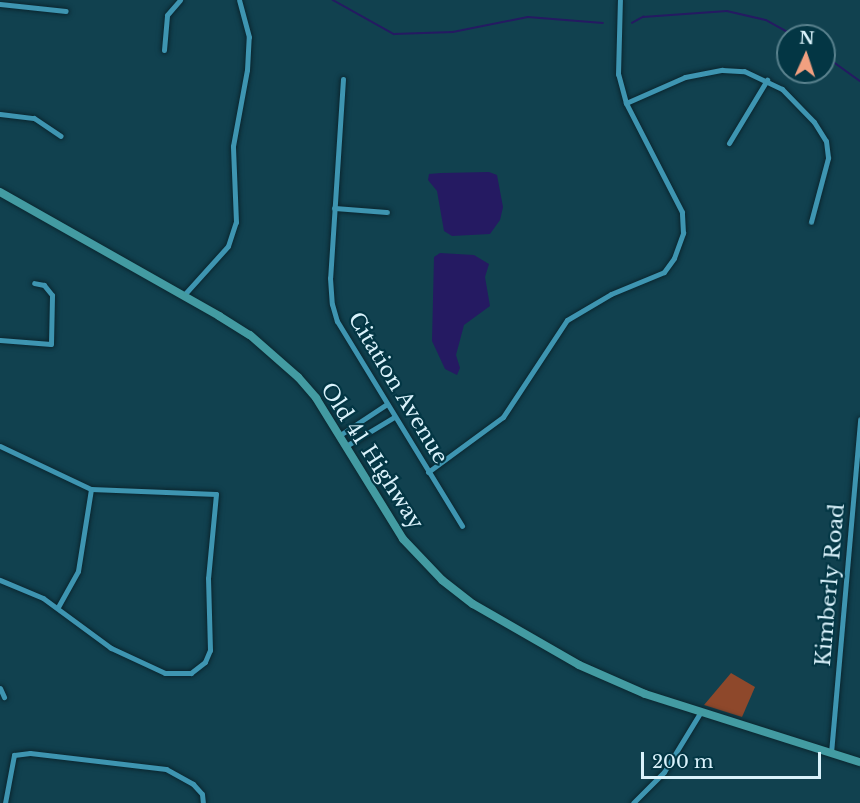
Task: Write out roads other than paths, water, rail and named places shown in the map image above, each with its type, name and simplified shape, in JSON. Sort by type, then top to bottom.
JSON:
[{"type":"main road","name":"Old 41 Highway","points":[[0,192],[250,335],[298,377],[340,435],[403,539],[455,592],[510,627],[603,676],[700,713],[860,762]]},
{"type":"street","points":[[164,50],[167,15],[180,0]]},
{"type":"street","points":[[183,296],[228,246],[236,222],[233,146],[247,70],[249,37],[239,0]]},
{"type":"street","points":[[428,472],[503,417],[567,320],[611,294],[664,272],[674,258],[683,233],[682,212],[626,103],[618,74],[620,0]]},
{"type":"street","points":[[0,4],[66,11]]},
{"type":"street","points":[[626,103],[685,77],[722,70],[744,71],[767,80],[793,98],[826,141],[828,158],[811,222]]},
{"type":"street","name":"Citation Avenue","points":[[343,79],[334,208],[332,304],[338,321],[394,417],[462,526]]},
{"type":"street","points":[[729,143],[767,80]]},
{"type":"street","points":[[0,114],[34,118],[61,136]]},
{"type":"street","points":[[334,208],[387,212]]},
{"type":"street","points":[[0,340],[51,344],[52,295],[44,285],[34,283]]},
{"type":"street","points":[[340,435],[387,404]]},
{"type":"street","points":[[346,446],[394,417]]},
{"type":"street","name":"Kimberly Road","points":[[831,753],[860,419]]},
{"type":"street","points":[[0,447],[91,489],[216,494],[208,571],[212,644],[205,662],[196,670],[171,675],[132,659],[100,641],[58,607],[0,580]]},
{"type":"street","points":[[58,607],[78,571],[91,489]]},
{"type":"street","points":[[0,688],[3,697]]},
{"type":"street","points":[[633,803],[664,772],[700,713]]},
{"type":"street","points":[[5,803],[14,755],[30,753],[166,769],[193,784],[202,794],[203,803]]},
{"type":"waterway","points":[[333,0],[394,34],[453,32],[528,17],[603,23]]},
{"type":"waterway","points":[[632,23],[643,17],[727,11],[766,20],[776,26]]},
{"type":"waterway","points":[[836,64],[860,81]]}]
